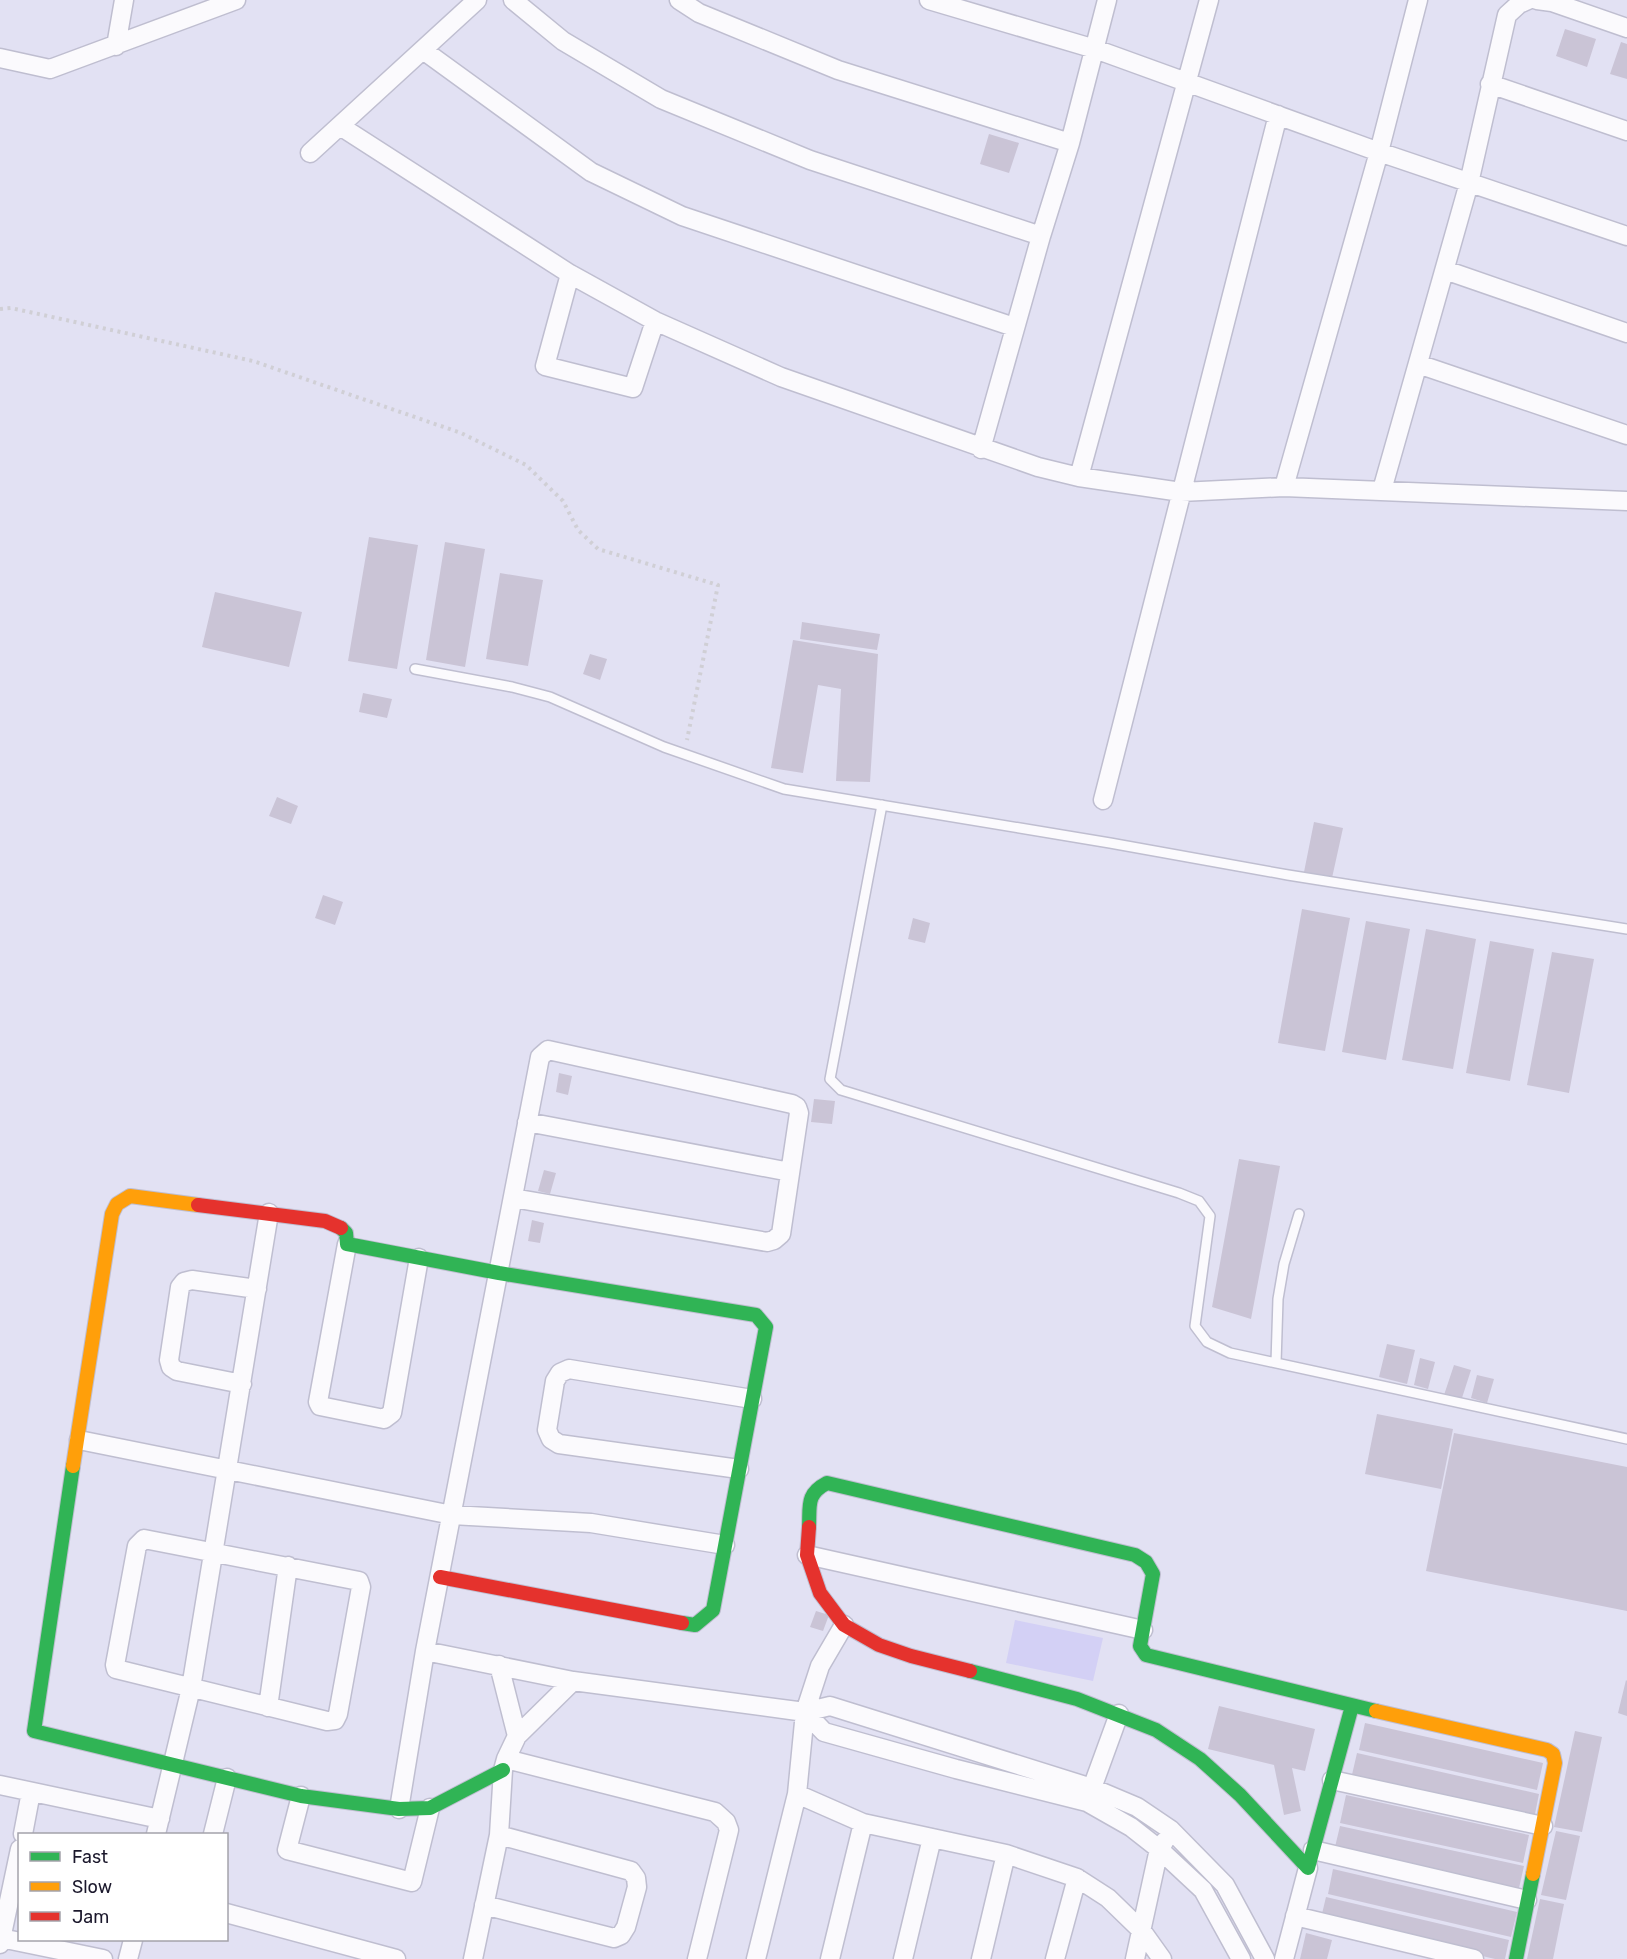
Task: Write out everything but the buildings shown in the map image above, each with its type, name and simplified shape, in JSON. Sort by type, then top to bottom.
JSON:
[{"type":"street","points":[[116,46],[124,0]]},
{"type":"street","points":[[0,58],[50,69],[236,0]]},
{"type":"street","points":[[310,153],[477,0]]},
{"type":"street","points":[[513,0],[563,41],[661,99],[810,160],[1041,236]]},
{"type":"street","points":[[679,0],[699,13],[838,70],[1070,143]]},
{"type":"street","points":[[929,0],[1095,49],[1379,152],[1627,236]]},
{"type":"street","points":[[981,449],[1014,327],[1070,143],[1107,0]]},
{"type":"street","points":[[1079,477],[1209,0]]},
{"type":"street","points":[[1284,487],[1379,152],[1418,0]]},
{"type":"street","points":[[1382,490],[1470,183],[1507,15],[1519,4],[1528,0]]},
{"type":"street","points":[[1537,0],[1552,2],[1627,28]]},
{"type":"street","points":[[423,50],[591,172],[682,216],[1014,327]]},
{"type":"street","points":[[1490,84],[1627,130]]},
{"type":"street","points":[[1103,800],[1278,115]]},
{"type":"street","points":[[340,126],[570,274],[655,321],[781,377],[981,449],[1038,467],[1079,477],[1180,492],[1284,487],[1627,501]]},
{"type":"street","points":[[1445,270],[1627,333]]},
{"type":"street","points":[[570,274],[545,366],[633,388],[655,321]]},
{"type":"street","points":[[1418,364],[1627,435]]},
{"type":"street","points":[[399,1809],[425,1650],[540,1057],[548,1050],[792,1104],[797,1107],[799,1113],[781,1234],[774,1240],[767,1242],[513,1198]]},
{"type":"street","points":[[527,1122],[790,1172]]},
{"type":"street","points":[[419,1258],[392,1413],[384,1419],[320,1406],[318,1402],[347,1244],[346,1233],[337,1225],[325,1221],[269,1213],[130,1196],[117,1204],[111,1214],[34,1731],[301,1796],[399,1809],[430,1808],[505,1764],[715,1812],[726,1822],[729,1830],[697,1959]]},
{"type":"street","points":[[0,1785],[158,1827],[191,1688],[269,1213]]},
{"type":"street","points":[[347,1244],[756,1316],[766,1326],[713,1610],[705,1618],[695,1624],[440,1577]]},
{"type":"street","points":[[242,1384],[177,1371],[171,1367],[169,1360],[180,1287],[184,1282],[192,1280],[257,1289]]},
{"type":"street","points":[[739,1469],[559,1444],[551,1439],[547,1430],[555,1381],[560,1374],[569,1369],[752,1399]]},
{"type":"street","points":[[79,1440],[452,1515],[591,1523],[725,1545]]},
{"type":"street","points":[[1308,1868],[1240,1795],[1200,1759],[1156,1730],[1077,1699],[890,1649],[844,1625],[820,1593],[807,1555],[810,1499],[815,1489],[827,1483],[1135,1555],[1146,1562],[1153,1574],[1140,1646],[1146,1655],[1352,1706],[1547,1750],[1553,1754],[1555,1763],[1516,1959]]},
{"type":"street","points":[[144,1539],[214,1552],[359,1581],[361,1587],[338,1714],[334,1720],[327,1721],[116,1669],[137,1546],[140,1541],[144,1539]]},
{"type":"street","points":[[807,1555],[1143,1630]]},
{"type":"street","points":[[268,1707],[288,1566]]},
{"type":"street","points":[[756,1959],[797,1794],[805,1712],[820,1666],[844,1625]]},
{"type":"street","points":[[425,1650],[573,1681],[805,1712],[830,1706],[961,1748],[1090,1795],[1160,1849],[1203,1890],[1241,1959]]},
{"type":"street","points":[[499,1665],[517,1736]]},
{"type":"street","points":[[473,1959],[499,1835],[505,1764],[517,1736],[573,1681]]},
{"type":"street","points":[[1284,1959],[1352,1706]]},
{"type":"street","points":[[805,1712],[824,1732],[956,1769],[1090,1795],[1137,1807],[1171,1830],[1225,1885],[1265,1959]]},
{"type":"street","points":[[1090,1795],[1119,1714]]},
{"type":"street","points":[[956,1769],[961,1748]]},
{"type":"street","points":[[213,1833],[227,1779]]},
{"type":"street","points":[[1332,1780],[1543,1826]]},
{"type":"street","points":[[22,1833],[31,1792]]},
{"type":"street","points":[[797,1794],[863,1823],[1006,1854],[1077,1878],[1108,1898],[1142,1931],[1162,1959]]},
{"type":"street","points":[[301,1796],[287,1850],[412,1882],[430,1808]]},
{"type":"street","points":[[830,1959],[863,1823]]},
{"type":"street","points":[[1135,1959],[1160,1849],[1171,1830]]},
{"type":"street","points":[[484,1905],[614,1938],[621,1935],[626,1927],[637,1887],[636,1878],[631,1871],[499,1835]]},
{"type":"street","points":[[903,1959],[932,1838]]},
{"type":"street","points":[[1313,1850],[1527,1900]]},
{"type":"street","points":[[981,1959],[1006,1854]]},
{"type":"street","points":[[18,1860],[1,1941],[103,1959]]},
{"type":"street","points":[[1055,1959],[1077,1878]]},
{"type":"street","points":[[228,1914],[396,1959]]},
{"type":"street","points":[[1295,1916],[1474,1959]]},
{"type":"street","points":[[128,1959],[133,1941]]},
{"type":"lane","points":[[415,669],[512,687],[550,697],[684,755],[784,789],[1288,875],[1627,929]]},
{"type":"lane","points":[[882,805],[830,1078],[841,1090],[1199,1201],[1210,1216],[1195,1326],[1207,1342],[1230,1353],[1627,1439]]},
{"type":"lane","points":[[1276,1363],[1278,1299],[1284,1264],[1299,1214]]},
{"type":"path","points":[[0,309],[11,308],[253,361],[461,433],[526,465],[563,501],[578,530],[598,549],[718,585],[684,755]]},
{"type":"shaded area","points":[[1015,1620],[1103,1638],[1093,1681],[1006,1663]]},
{"type":"traffic: fast","points":[[341,1228],[346,1233],[347,1244],[499,1273],[756,1315],[766,1327],[713,1610],[695,1625],[682,1623]]},
{"type":"traffic: fast","points":[[73,1466],[34,1731],[301,1796],[399,1809],[430,1808],[503,1770]]},
{"type":"traffic: fast","points":[[809,1527],[812,1496],[815,1491],[827,1483],[1135,1555],[1146,1562],[1153,1574],[1140,1646],[1146,1655],[1376,1711]]},
{"type":"traffic: fast","points":[[970,1671],[1077,1699],[1156,1730],[1200,1759],[1240,1795],[1308,1868],[1352,1706]]},
{"type":"traffic: fast","points":[[1516,1959],[1533,1874]]},
{"type":"traffic: slow","points":[[73,1466],[112,1214],[117,1204],[130,1196],[198,1205]]},
{"type":"traffic: slow","points":[[1376,1711],[1547,1750],[1553,1754],[1555,1763],[1533,1874]]},
{"type":"traffic: jam","points":[[198,1205],[325,1221],[341,1228]]},
{"type":"traffic: jam","points":[[809,1527],[807,1555],[820,1593],[844,1625],[879,1645],[970,1671]]},
{"type":"traffic: jam","points":[[440,1577],[682,1623]]}]
